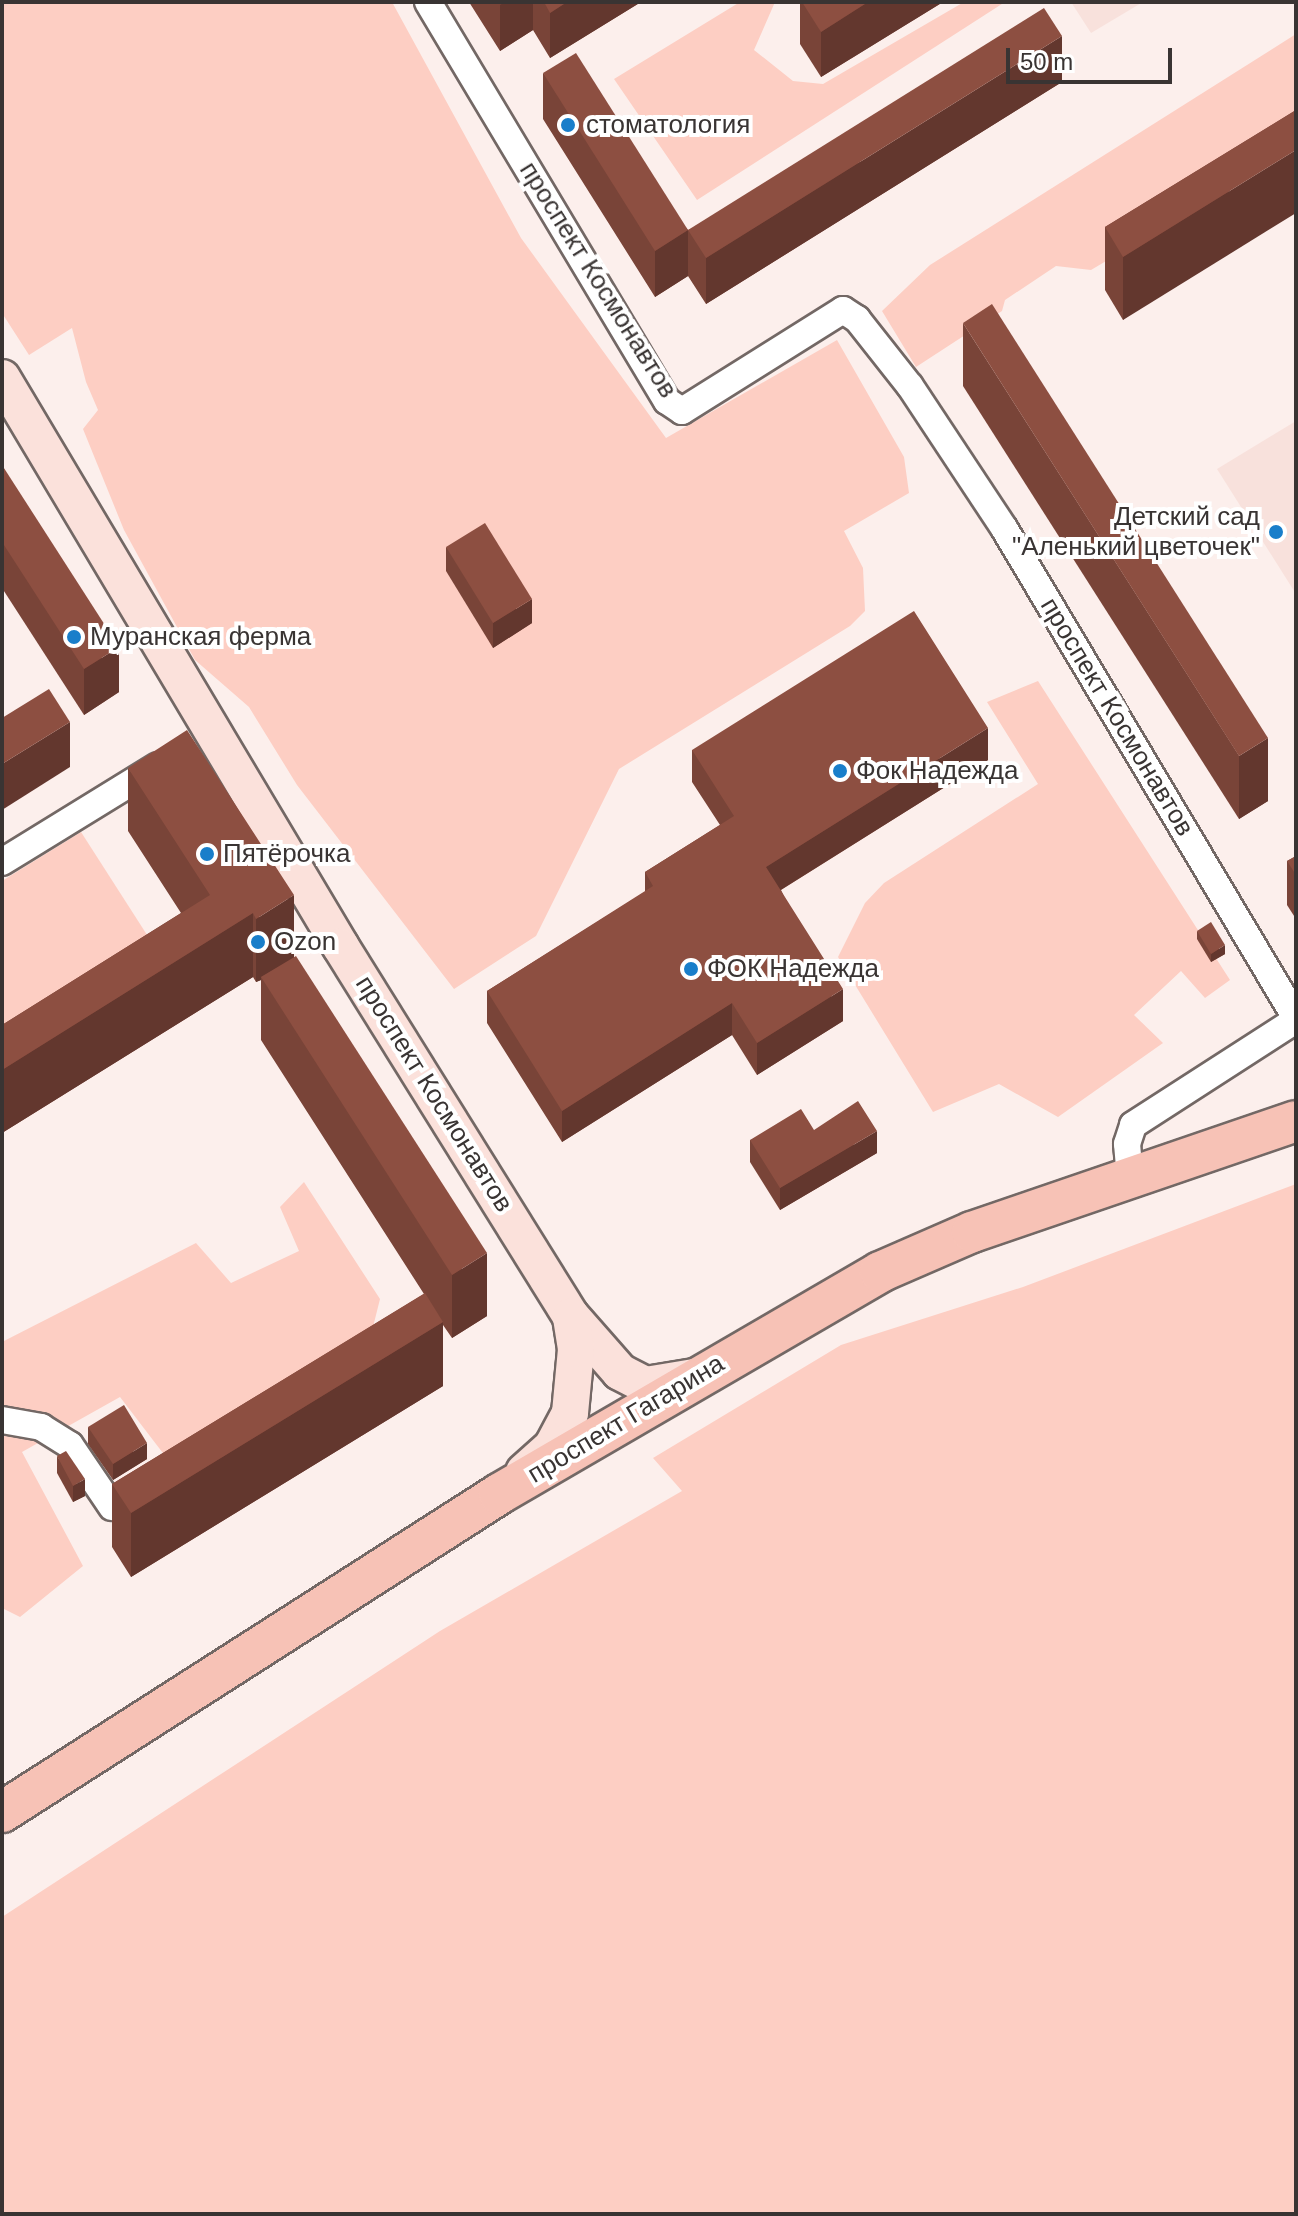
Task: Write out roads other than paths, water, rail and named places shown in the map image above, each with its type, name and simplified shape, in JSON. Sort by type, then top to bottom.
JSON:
[{"type":"main road","name":"проспект Космонавтов","points":[[2,378],[193,743],[571,1316],[620,1372],[646,1385],[696,1377]]},
{"type":"main road","name":"проспект Гагарина","points":[[2,1812],[499,1494],[880,1272],[972,1232],[1296,1121]]},
{"type":"main road","points":[[499,1494],[552,1447],[570,1413],[576,1349],[571,1316]]},
{"type":"street","name":"проспект Космонавтов","points":[[428,2],[667,401],[682,411],[843,310],[857,319],[910,386],[1004,528],[1296,1019],[1133,1125],[1127,1144],[1130,1178]]},
{"type":"street","points":[[2,862],[193,743]]},
{"type":"street","points":[[2,1420],[41,1427],[70,1445],[112,1507]]},
{"type":"place","name":"стоматология","points":[[568,125]]},
{"type":"place","name":"Детский сад \"Аленький цветочек\"","points":[[1276,532]]},
{"type":"place","name":"Муранская ферма","points":[[74,637]]},
{"type":"place","name":"Фок Надежда","points":[[840,771]]},
{"type":"place","name":"Пятёрочка","points":[[207,854]]},
{"type":"place","name":"Ozon","points":[[258,942]]},
{"type":"place","name":"ФОК Надежда","points":[[691,969]]}]
